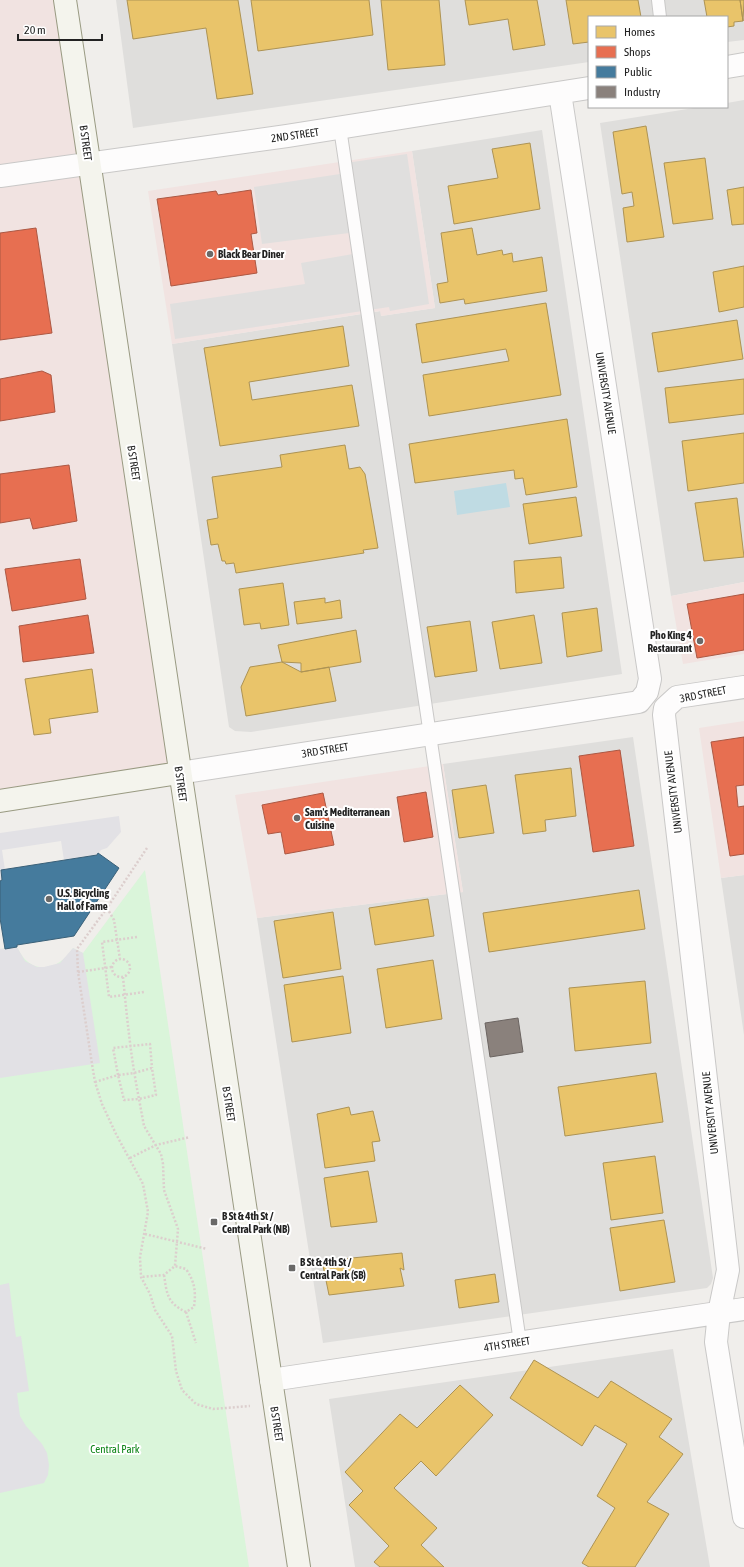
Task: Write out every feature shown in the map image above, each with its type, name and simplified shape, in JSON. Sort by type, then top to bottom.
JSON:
[{"type":"street","name":"B STREET","points":[[65,0],[179,773],[299,1567]]},
{"type":"street","points":[[728,67],[744,64]]},
{"type":"street","name":"2ND STREET","points":[[0,176],[340,128],[588,88]]},
{"type":"street","name":"UNIVERSITY AVENUE","points":[[560,93],[650,679],[646,692]]},
{"type":"street","name":"3RD STREET","points":[[665,708],[677,697],[744,686]]},
{"type":"street","name":"3RD STREET","points":[[0,801],[639,702],[646,692]]},
{"type":"street","name":"UNIVERSITY AVENUE","points":[[665,708],[728,1270],[719,1313],[716,1342],[744,1517]]},
{"type":"street","name":"4TH STREET","points":[[271,1380],[744,1309]]},
{"type":"lane","points":[[658,0],[660,16]]},
{"type":"lane","points":[[340,128],[520,1342]]},
{"type":"path","points":[[147,848],[107,908],[77,949],[78,972],[95,1082],[116,1134],[140,1176],[145,1193],[148,1212],[140,1257],[141,1277],[150,1294],[155,1310],[172,1336],[176,1371],[182,1390],[196,1404],[213,1409],[226,1409],[274,1403]]},
{"type":"path","points":[[107,908],[114,920],[120,959]]},
{"type":"path","points":[[137,937],[102,942],[105,968],[109,997],[144,992]]},
{"type":"path","points":[[78,972],[112,967],[116,961],[120,959],[127,961],[130,966],[128,974],[123,977]]},
{"type":"path","points":[[112,967],[114,974],[123,977]]},
{"type":"path","points":[[123,977],[129,1046],[144,1126],[156,1145],[163,1164],[164,1190],[178,1229],[175,1266],[164,1276],[141,1277]]},
{"type":"path","points":[[150,1044],[156,1095],[139,1099],[124,1100],[113,1048],[129,1046],[150,1044]]},
{"type":"path","points":[[95,1082],[118,1074],[134,1073],[152,1068]]},
{"type":"path","points":[[130,1158],[156,1145],[190,1137]]},
{"type":"path","points":[[145,1234],[177,1243],[207,1249]]},
{"type":"path","points":[[175,1266],[186,1269],[193,1280],[196,1294],[194,1307],[186,1312]]},
{"type":"path","points":[[164,1276],[168,1297],[176,1307],[186,1312],[196,1343]]},
{"type":"shaded area","points":[[0,0],[61,0],[179,773],[0,800]]},
{"type":"shaded area","points":[[116,0],[744,0],[744,40],[728,42],[728,16],[588,16],[588,62],[133,128]]},
{"type":"shaded area","points":[[744,100],[744,582],[671,596],[600,123],[694,108],[728,108],[728,103]]},
{"type":"shaded area","points":[[542,130],[622,674],[251,732],[235,731],[229,727],[172,344],[381,311],[381,316],[435,308],[412,151]]},
{"type":"shaded area","points":[[412,151],[435,308],[381,316],[380,311],[172,344],[148,191]]},
{"type":"shaded area","points":[[407,154],[429,304],[390,311],[389,307],[175,339],[170,304],[305,284],[301,263],[353,254],[349,233],[262,244],[254,187],[340,174],[339,164]]},
{"type":"shaded area","points":[[744,582],[744,654],[683,664],[671,596]]},
{"type":"shaded area","points":[[744,721],[744,875],[721,878],[699,728]]},
{"type":"shaded area","points":[[633,737],[713,1278],[711,1284],[707,1288],[323,1343],[257,918],[463,892],[443,764]]},
{"type":"shaded area","points":[[443,764],[463,892],[257,918],[235,795]]},
{"type":"shaded area","points":[[119,816],[121,832],[107,848],[101,850],[97,855],[64,860],[61,841],[2,850],[5,870],[1,870],[2,880],[0,881],[0,833]]},
{"type":"shaded area","points":[[744,875],[744,1035],[721,878]]},
{"type":"shaded area","points":[[17,947],[25,961],[37,967],[60,963],[73,948],[83,953],[100,1063],[0,1078],[0,949]]},
{"type":"shaded area","points":[[9,1283],[16,1337],[21,1336],[29,1391],[17,1393],[20,1416],[26,1426],[42,1444],[47,1453],[49,1465],[48,1475],[44,1483],[0,1493],[0,1285]]},
{"type":"shaded area","points":[[673,1349],[710,1567],[355,1567],[329,1399]]},
{"type":"green space","name":"Central Park","points":[[145,870],[249,1567],[0,1567],[0,949],[17,947],[29,963],[44,967],[52,966],[60,962],[73,948],[83,953]]},
{"type":"water","points":[[506,483],[510,507],[457,515],[454,491]]},
{"type":"building: Homes","points":[[127,0],[238,0],[253,94],[217,99],[206,28],[133,39]]},
{"type":"building: Homes","points":[[251,0],[369,0],[373,35],[258,51]]},
{"type":"building: Homes","points":[[381,0],[439,0],[445,65],[388,70]]},
{"type":"building: Homes","points":[[465,0],[537,0],[545,45],[513,50],[508,19],[469,25]]},
{"type":"building: Homes","points":[[566,0],[638,0],[641,16],[588,16],[588,42],[573,44]]},
{"type":"building: Homes","points":[[704,0],[740,0],[743,21],[734,22],[734,26],[728,27],[728,16],[707,16]]},
{"type":"building: Homes","points":[[740,0],[744,0],[743,21]]},
{"type":"building: Homes","points":[[646,126],[664,237],[627,242],[623,208],[634,206],[632,192],[622,194],[613,132]]},
{"type":"building: Homes","points":[[530,143],[540,209],[454,224],[448,186],[498,178],[492,149]]},
{"type":"building: Homes","points":[[705,158],[713,219],[673,224],[664,163]]},
{"type":"building: Homes","points":[[744,187],[744,224],[732,225],[727,190]]},
{"type":"building: Homes","points":[[472,228],[477,255],[502,250],[503,255],[512,253],[513,262],[542,257],[547,291],[465,304],[464,299],[440,303],[437,284],[448,282],[441,233]]},
{"type":"building: Homes","points":[[744,266],[744,307],[719,312],[713,272]]},
{"type":"building: Homes","points":[[546,303],[561,395],[429,416],[423,375],[509,361],[506,349],[422,363],[416,324]]},
{"type":"building: Homes","points":[[737,320],[743,359],[658,372],[652,333]]},
{"type":"building: Homes","points":[[343,326],[349,366],[249,382],[252,400],[352,385],[359,426],[220,446],[204,348]]},
{"type":"building: Homes","points":[[744,379],[744,414],[669,423],[665,388]]},
{"type":"building: Homes","points":[[567,419],[577,487],[526,495],[523,478],[515,479],[514,470],[415,483],[409,444]]},
{"type":"building: Homes","points":[[744,433],[744,483],[688,491],[682,441]]},
{"type":"building: Homes","points":[[345,445],[349,469],[360,467],[365,474],[378,548],[363,550],[364,553],[236,573],[234,563],[226,564],[225,561],[222,561],[218,544],[211,545],[207,520],[218,518],[212,477],[282,467],[280,455]]},
{"type":"building: Homes","points":[[576,497],[582,536],[529,544],[523,504]]},
{"type":"building: Homes","points":[[737,498],[744,557],[704,561],[695,503]]},
{"type":"building: Homes","points":[[561,557],[564,588],[516,593],[514,561]]},
{"type":"building: Homes","points":[[283,583],[289,625],[261,629],[260,623],[244,625],[239,589]]},
{"type":"building: Homes","points":[[325,598],[325,603],[340,600],[342,618],[297,624],[294,602]]},
{"type":"building: Homes","points":[[597,608],[602,651],[567,657],[562,613]]},
{"type":"building: Homes","points":[[534,615],[542,663],[500,669],[492,622]]},
{"type":"building: Homes","points":[[470,621],[477,671],[435,677],[427,627]]},
{"type":"building: Homes","points":[[356,630],[361,662],[301,672],[301,663],[282,662],[278,645]]},
{"type":"building: Homes","points":[[282,662],[301,672],[329,667],[336,701],[246,716],[241,687],[250,667]]},
{"type":"building: Homes","points":[[92,669],[98,712],[49,719],[51,733],[34,735],[25,679]]},
{"type":"building: Homes","points":[[571,768],[576,816],[545,820],[546,831],[523,834],[515,775]]},
{"type":"building: Homes","points":[[486,785],[494,833],[459,838],[452,790]]},
{"type":"building: Homes","points":[[639,890],[645,929],[489,952],[483,913]]},
{"type":"building: Homes","points":[[428,899],[434,936],[375,945],[369,908]]},
{"type":"building: Homes","points":[[333,912],[341,969],[283,978],[274,921]]},
{"type":"building: Homes","points":[[433,960],[442,1019],[386,1028],[377,969]]},
{"type":"building: Homes","points":[[343,976],[351,1033],[292,1042],[284,985]]},
{"type":"building: Homes","points":[[645,981],[651,1043],[575,1051],[569,988]]},
{"type":"building: Homes","points":[[656,1073],[663,1122],[565,1136],[558,1087]]},
{"type":"building: Homes","points":[[349,1107],[351,1115],[373,1111],[380,1141],[372,1142],[375,1161],[325,1168],[317,1114]]},
{"type":"building: Homes","points":[[655,1156],[663,1213],[611,1220],[603,1163]]},
{"type":"building: Homes","points":[[368,1171],[377,1222],[331,1227],[324,1178]]},
{"type":"building: Homes","points":[[664,1220],[675,1282],[620,1291],[610,1228]]},
{"type":"building: Homes","points":[[402,1253],[404,1270],[400,1268],[404,1286],[329,1295],[322,1261]]},
{"type":"building: Homes","points":[[495,1274],[499,1302],[459,1308],[455,1280]]},
{"type":"building: Homes","points":[[534,1360],[598,1398],[611,1381],[672,1419],[659,1437],[683,1454],[647,1502],[669,1514],[635,1567],[589,1567],[582,1563],[615,1508],[597,1496],[627,1444],[595,1425],[582,1446],[510,1398]]},
{"type":"building: Homes","points":[[460,1385],[493,1415],[436,1476],[421,1461],[394,1488],[437,1528],[421,1545],[444,1567],[380,1567],[374,1562],[389,1546],[349,1505],[363,1491],[345,1472],[400,1414],[417,1428]]},
{"type":"building: Shops","name":"Black Bear Diner","points":[[251,190],[257,233],[251,234],[257,273],[171,286],[157,199],[216,191],[218,195]]},
{"type":"building: Shops","points":[[36,228],[52,333],[0,340],[0,233]]},
{"type":"building: Shops","points":[[42,371],[51,375],[55,412],[0,421],[0,379]]},
{"type":"building: Shops","points":[[69,465],[77,521],[33,529],[30,518],[0,523],[0,474]]},
{"type":"building: Shops","points":[[80,559],[86,599],[12,611],[5,569]]},
{"type":"building: Shops","points":[[744,594],[744,650],[697,658],[687,604]]},
{"type":"building: Shops","points":[[88,615],[94,653],[23,662],[19,626]]},
{"type":"building: Shops","points":[[744,737],[744,785],[736,786],[738,807],[744,806],[744,854],[730,856],[711,742]]},
{"type":"building: Shops","points":[[620,750],[634,846],[593,852],[579,756]]},
{"type":"building: Shops","points":[[426,792],[433,837],[404,842],[397,797]]},
{"type":"building: Shops","name":"Sam's Mediterranean Cuisine","points":[[323,793],[334,845],[285,854],[281,832],[268,834],[262,805]]},
{"type":"building: Public","name":"U.S. Bicycling Hall of Fame","points":[[98,853],[119,868],[74,936],[17,945],[17,947],[5,949],[0,918],[0,881],[2,880],[1,870],[97,855]]},
{"type":"building: Industry","points":[[518,1018],[523,1052],[490,1057],[485,1023]]},
{"type":"place","name":"Black Bear Diner","points":[[210,254]]},
{"type":"place","name":"Pho King 4 Restaurant","points":[[700,641]]},
{"type":"place","name":"Sam's Mediterranean Cuisine","points":[[297,818]]},
{"type":"place","name":"U.S. Bicycling Hall of Fame","points":[[49,899]]},
{"type":"place","name":"B St & 4th St / Central Park (NB)","points":[[214,1222]]},
{"type":"place","name":"B St & 4th St / Central Park (SB)","points":[[292,1268]]}]
